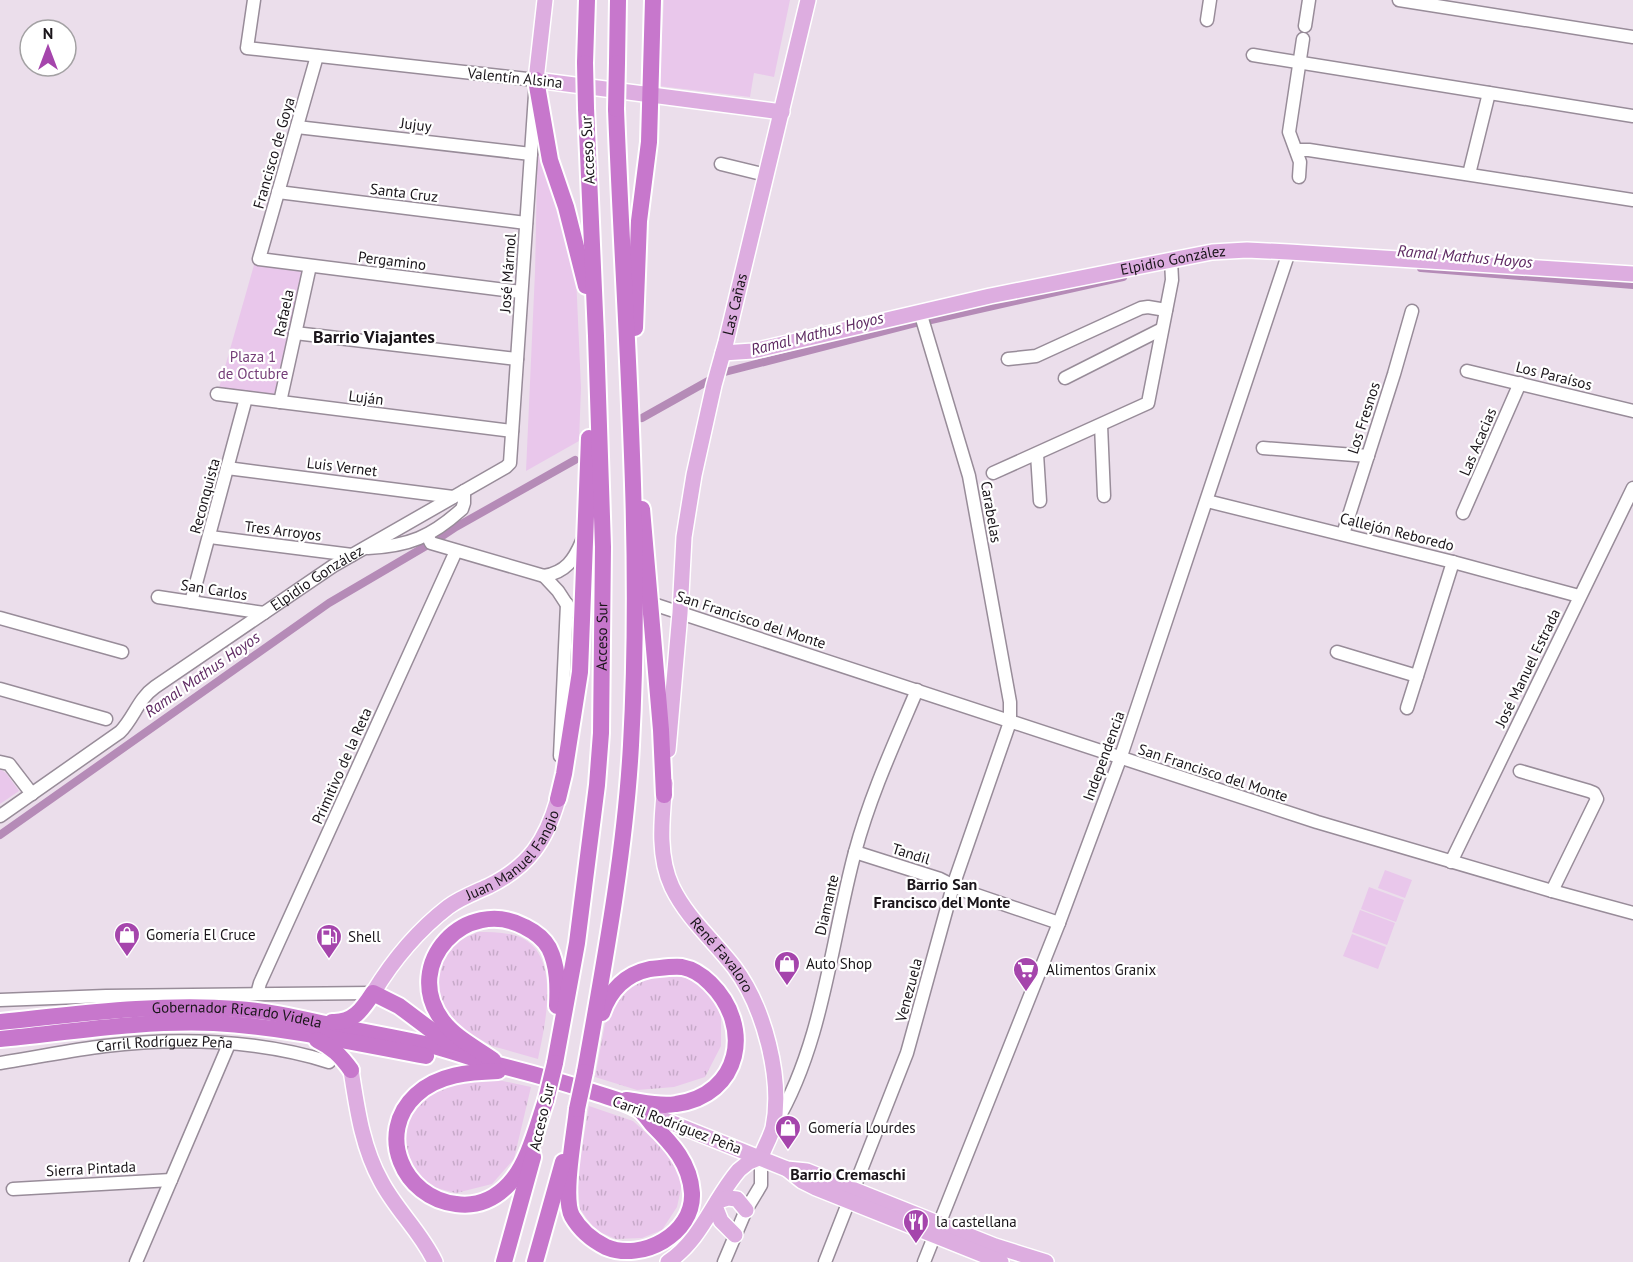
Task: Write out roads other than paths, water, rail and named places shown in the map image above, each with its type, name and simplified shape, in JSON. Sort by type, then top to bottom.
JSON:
[{"type":"highway","name":"Acceso Sur","points":[[504,1262],[528,1181],[555,1063],[578,943],[601,733],[603,547],[586,108],[587,0]]},
{"type":"highway","name":"Acceso Sur","points":[[535,1262],[585,1072],[609,934],[628,790],[631,745],[635,627],[630,422],[616,109],[618,0]]},
{"type":"highway","points":[[652,0],[652,94],[649,142],[639,220],[630,422],[644,520],[664,795]]},
{"type":"highway","points":[[536,80],[550,160],[574,238],[596,336]]},
{"type":"highway","points":[[558,799],[574,713],[583,636],[589,443],[596,360]]},
{"type":"highway","points":[[501,1066],[450,1030],[434,1005],[429,983],[431,965],[438,948],[453,932],[471,923],[491,919],[516,921],[535,932],[548,946],[556,969],[558,987],[555,1063]]},
{"type":"highway","points":[[585,1072],[603,1010],[610,995],[625,979],[640,971],[663,967],[684,967],[702,975],[717,990],[731,1014],[735,1031],[736,1051],[730,1070],[723,1080],[710,1092],[675,1104],[659,1104],[605,1096]]},
{"type":"highway","points":[[304,1027],[352,1019],[362,1011],[373,993],[399,1006],[425,1028],[472,1059]]},
{"type":"highway","name":"Gobernador Ricardo Videla","points":[[0,1020],[27,1028],[188,1023],[304,1027],[432,1057],[472,1059],[566,1084]]},
{"type":"highway","points":[[304,1027],[328,1045],[351,1070]]},
{"type":"highway","points":[[0,1040],[27,1028]]},
{"type":"highway","points":[[527,1072],[464,1073],[439,1080],[416,1095],[402,1115],[396,1136],[397,1151],[407,1176],[424,1193],[449,1203],[462,1205],[480,1203],[498,1194],[511,1182],[521,1167],[546,1100]]},
{"type":"highway","name":"Carril Rodríguez Peña","points":[[566,1084],[638,1109]]},
{"type":"highway","points":[[577,1109],[569,1182],[571,1215],[594,1241],[610,1249],[627,1252],[643,1251],[655,1247],[674,1235],[687,1216],[692,1196],[685,1162],[674,1146],[638,1109]]},
{"type":"main road","points":[[536,80],[545,0]]},
{"type":"main road","name":"Las Cañas","points":[[680,613],[684,537],[694,475],[808,0]]},
{"type":"main road","name":"Valentín Alsina","points":[[536,80],[782,112]]},
{"type":"main road","name":"Elpidio González","points":[[723,353],[753,351],[920,312],[1212,252],[1247,250],[1289,252],[1633,274]]},
{"type":"main road","name":"René Favaloro","points":[[680,613],[664,795],[662,844],[665,865],[671,886],[693,918],[735,968],[755,1001],[762,1019],[773,1071],[772,1129],[760,1157]]},
{"type":"main road","name":"Juan Manuel Fangio","points":[[373,993],[406,945],[450,906],[509,876],[534,853],[552,822],[558,799]]},
{"type":"main road","points":[[351,1070],[359,1119],[376,1173],[388,1193],[421,1236],[435,1262]]},
{"type":"main road","name":"Carril Rodríguez Peña","points":[[638,1109],[788,1169],[807,1171],[851,1196],[937,1231],[1001,1262]]},
{"type":"main road","points":[[668,1262],[694,1239],[739,1170],[760,1157]]},
{"type":"main road","points":[[716,1203],[728,1198],[737,1199],[746,1210]]},
{"type":"main road","points":[[716,1203],[721,1221],[735,1235]]},
{"type":"main road","name":"Carril Rodríguez Peña","points":[[937,1231],[1046,1262]]},
{"type":"street","name":"Valentín Alsina","points":[[254,0],[247,48],[536,80]]},
{"type":"street","points":[[1207,20],[1210,0]]},
{"type":"street","points":[[1305,26],[1309,0]]},
{"type":"street","points":[[1400,0],[1633,37]]},
{"type":"street","points":[[1299,177],[1300,162],[1289,132],[1303,39]]},
{"type":"street","points":[[1252,55],[1633,116]]},
{"type":"street","name":"Francisco de Goya","points":[[259,259],[317,56]]},
{"type":"street","name":"José Mármol","points":[[506,467],[510,463],[536,80]]},
{"type":"street","points":[[1468,174],[1489,93]]},
{"type":"street","name":"Jujuy","points":[[297,127],[531,154]]},
{"type":"street","points":[[1296,150],[1309,150],[1633,200]]},
{"type":"street","points":[[721,164],[766,175]]},
{"type":"street","name":"Santa Cruz","points":[[278,192],[526,223]]},
{"type":"street","name":"Independencia","points":[[924,1262],[1059,923],[1120,759],[1289,252]]},
{"type":"street","name":"Pergamino","points":[[259,259],[521,292]]},
{"type":"street","points":[[993,473],[1148,403],[1172,280],[1171,260]]},
{"type":"street","name":"Rafaela","points":[[280,402],[310,266]]},
{"type":"street","points":[[1008,358],[1036,356],[1141,308],[1166,310]]},
{"type":"street","name":"Los Fresnos","points":[[1343,534],[1412,311]]},
{"type":"street","name":"Carabelas","points":[[920,312],[969,476],[1010,702],[1010,722]]},
{"type":"street","points":[[1065,378],[1162,329]]},
{"type":"street","points":[[295,333],[517,359]]},
{"type":"street","name":"Los Paraísos","points":[[1467,371],[1633,411]]},
{"type":"street","name":"Las Acacias","points":[[1463,513],[1520,383]]},
{"type":"street","name":"Luján","points":[[217,394],[512,431]]},
{"type":"street","name":"Reconquista","points":[[191,602],[246,398]]},
{"type":"street","points":[[1101,425],[1104,496]]},
{"type":"street","points":[[1263,448],[1368,456]]},
{"type":"street","points":[[1037,454],[1040,501]]},
{"type":"street","name":"Elpidio González","points":[[0,816],[120,732],[130,721],[141,700],[150,691],[352,555],[506,467]]},
{"type":"street","name":"Luis Vernet","points":[[227,468],[459,494]]},
{"type":"street","name":"José Manuel Estrada","points":[[1451,862],[1633,488]]},
{"type":"street","points":[[364,548],[395,546],[427,535],[462,509],[464,502],[459,494]]},
{"type":"street","name":"Callejón Reboredo","points":[[1207,501],[1580,596]]},
{"type":"street","points":[[427,535],[431,543],[544,576],[561,571],[570,564],[578,551],[586,525]]},
{"type":"street","name":"Tres Arroyos","points":[[210,537],[352,555]]},
{"type":"street","name":"Primitivo de la Reta","points":[[257,994],[264,974],[456,551]]},
{"type":"street","points":[[1407,708],[1453,562]]},
{"type":"street","points":[[544,576],[567,604],[583,636]]},
{"type":"street","name":"San Carlos","points":[[158,597],[264,613]]},
{"type":"street","name":"San Francisco del Monte","points":[[650,603],[1317,822],[1633,913]]},
{"type":"street","name":"Juan Manuel Fangio","points":[[558,799],[567,604]]},
{"type":"street","points":[[0,618],[122,652]]},
{"type":"street","points":[[1337,652],[1417,676]]},
{"type":"street","points":[[0,689],[106,719]]},
{"type":"street","name":"Diamante","points":[[772,1129],[791,1093],[812,1036],[855,852],[876,785],[917,690]]},
{"type":"street","name":"Venezuela","points":[[825,1262],[907,1053],[953,886],[1010,722]]},
{"type":"street","points":[[0,762],[9,764],[32,794]]},
{"type":"street","points":[[1520,771],[1589,791],[1597,799],[1552,891]]},
{"type":"street","name":"Tandil","points":[[855,852],[940,879],[953,886],[1059,923]]},
{"type":"street","points":[[0,1000],[106,996],[373,993]]},
{"type":"street","name":"Carril Rodríguez Peña","points":[[0,1063],[116,1045],[162,1041],[229,1044],[286,1051],[329,1062]]},
{"type":"street","points":[[136,1262],[229,1044]]},
{"type":"street","points":[[724,1262],[746,1210],[762,1182],[760,1157]]},
{"type":"street","name":"Sierra Pintada","points":[[13,1189],[171,1180]]},
{"type":"waterway","name":"Ramal Mathus Hoyos","points":[[1421,268],[1633,285]]},
{"type":"waterway","name":"Ramal Mathus Hoyos","points":[[931,320],[1123,277]]},
{"type":"waterway","name":"Ramal Mathus Hoyos","points":[[725,372],[916,323]]},
{"type":"waterway","name":"Ramal Mathus Hoyos","points":[[642,418],[708,381]]},
{"type":"waterway","name":"Ramal Mathus Hoyos","points":[[438,539],[575,460]]},
{"type":"waterway","name":"Ramal Mathus Hoyos","points":[[0,835],[329,603],[426,546]]},
{"type":"place","name":"Gomería El Cruce","points":[[127,958]]},
{"type":"place","name":"Shell","points":[[329,960]]},
{"type":"place","name":"Auto Shop","points":[[787,987]]},
{"type":"place","name":"Alimentos Granix","points":[[1026,993]]},
{"type":"place","name":"Gomería Lourdes","points":[[788,1151]]},
{"type":"place","name":"la castellana","points":[[916,1245]]},
{"type":"district","name":"Barrio Viajantes","points":[[374,337]]},
{"type":"district","name":"Barrio San Francisco del Monte","points":[[942,893]]},
{"type":"district","name":"Barrio Cremaschi","points":[[848,1174]]},
{"type":"park label","name":"Plaza 1 de Octubre","points":[[253,366]]}]
